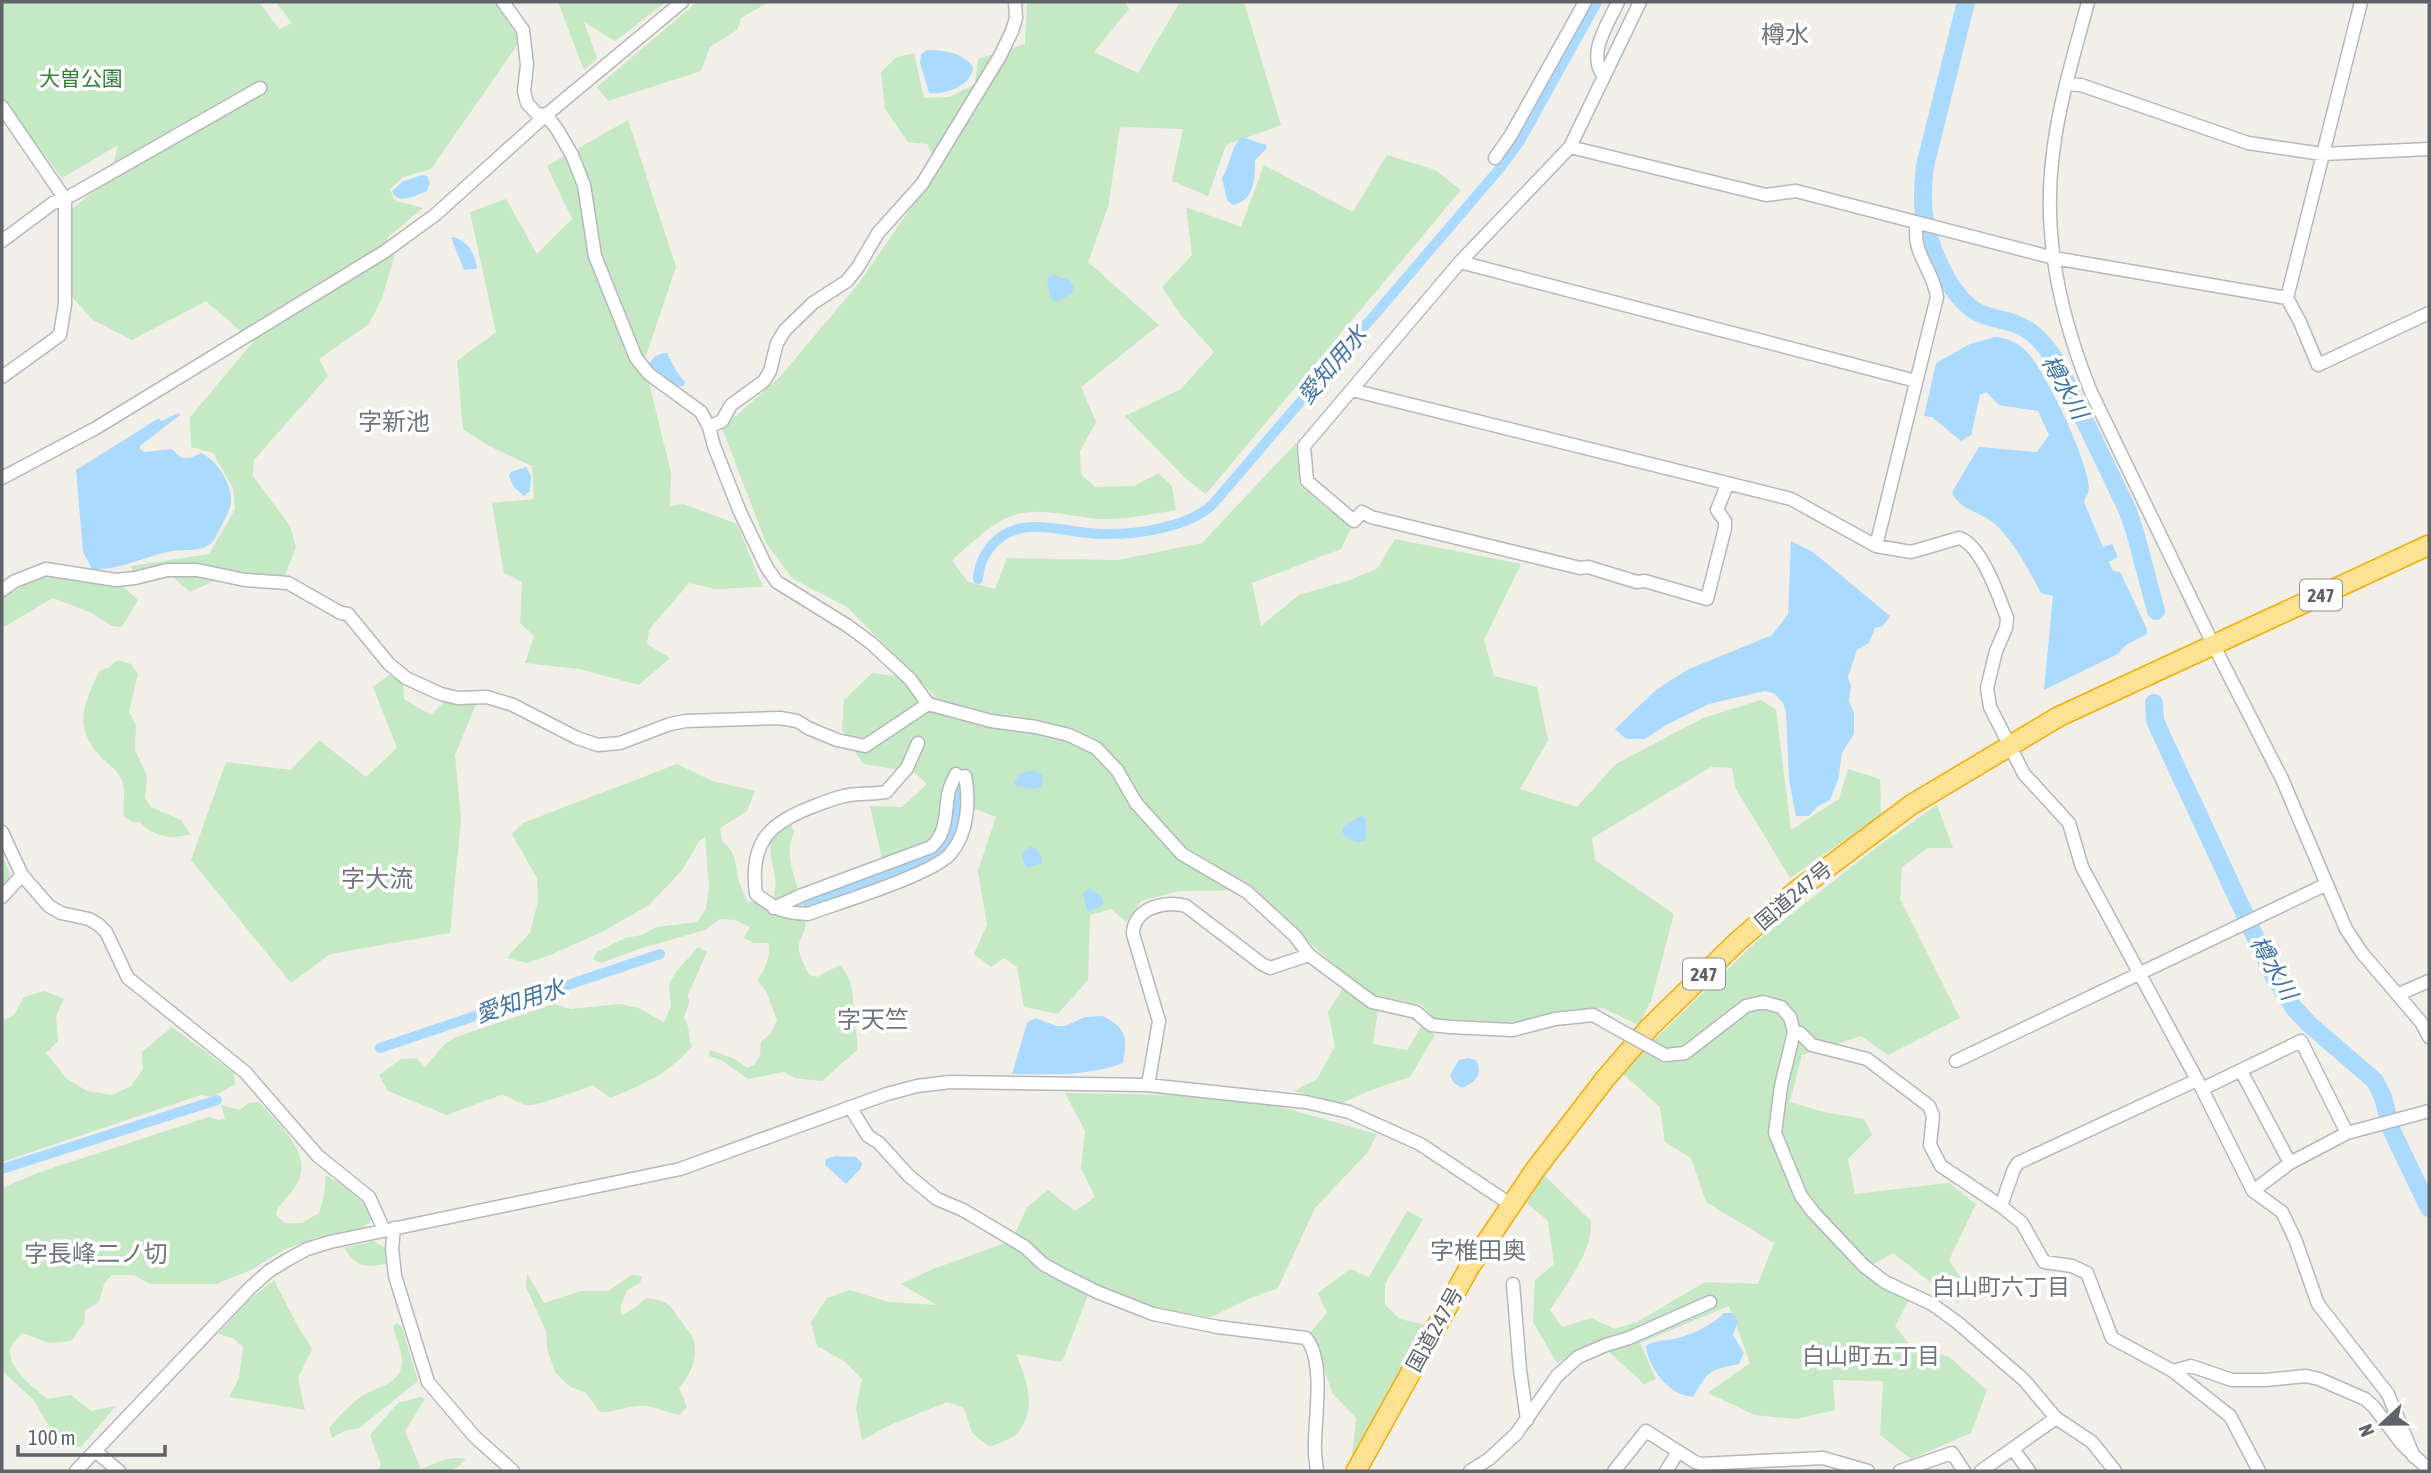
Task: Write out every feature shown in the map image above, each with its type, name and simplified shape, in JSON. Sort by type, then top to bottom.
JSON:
[{"type":"highway","name":"国道247号","points":[[1356,1471],[1469,1268],[1510,1204],[1605,1079],[1650,1027],[1737,942],[1796,891],[1911,805],[2058,717],[2429,545]]},
{"type":"street","points":[[503,2],[523,30],[527,65],[524,92],[527,103],[537,114],[546,115],[572,155],[584,185],[594,256],[636,358],[649,374],[701,412],[740,512],[767,568],[777,582],[871,643],[911,679],[928,704],[991,721],[1069,735],[1096,748],[1117,770],[1136,803],[1182,854],[1247,892],[1295,936],[1309,955],[1372,1002],[1416,1012],[1431,1025],[1473,1030],[1513,1030],[1555,1019],[1593,1015],[1665,1055],[1685,1053],[1738,1010],[1755,1002],[1774,1003],[1781,1007],[1790,1017],[1794,1032],[1781,1086],[1775,1132],[1801,1196],[1857,1260],[1885,1282],[1932,1304],[1958,1323],[2024,1380],[2056,1418],[2092,1442],[2115,1471]]},
{"type":"street","points":[[2,478],[96,428],[384,252],[435,215],[546,115],[682,2]]},
{"type":"street","points":[[1495,158],[1511,135],[1585,2]]},
{"type":"street","points":[[1603,75],[1596,63],[1597,52],[1618,2]]},
{"type":"street","points":[[1640,2],[1570,147],[1460,262],[1304,446],[1307,481],[1354,521],[1362,512],[1371,517],[1580,568],[1588,567],[1637,582],[1645,581],[1707,598],[1725,528],[1725,521],[1717,510],[1727,485]]},
{"type":"street","points":[[2088,2],[2066,84],[2052,163],[2050,222],[2065,321],[2091,392],[2213,645],[2282,779],[2351,937],[2421,1022],[2429,1037]]},
{"type":"street","points":[[2361,2],[2287,298],[2318,365],[2429,313]]},
{"type":"street","points":[[709,427],[722,421],[731,405],[764,381],[770,371],[777,343],[785,330],[813,303],[847,281],[878,233],[916,192],[1000,57],[1016,18],[1014,3]]},
{"type":"street","points":[[2066,84],[2081,85],[2248,143],[2322,154],[2429,149]]},
{"type":"street","points":[[2,241],[53,204],[260,88]]},
{"type":"street","points":[[2,107],[65,199],[65,304],[60,335],[2,377]]},
{"type":"street","points":[[1570,147],[1747,191],[1775,195],[1796,191],[2054,258],[2287,298]]},
{"type":"street","points":[[1876,546],[1937,298],[1935,286],[1915,243],[1924,225]]},
{"type":"street","points":[[1460,262],[1916,381]]},
{"type":"street","points":[[1352,390],[1791,499],[1876,546],[1911,552],[1959,538],[1974,547],[2007,618],[1990,673],[1987,696],[1990,707],[2024,774],[2069,823],[2082,867],[2200,1085],[2253,1191],[2282,1212],[2295,1239],[2318,1304],[2388,1394],[2414,1457]]},
{"type":"street","points":[[2,590],[38,571],[53,568],[116,580],[167,570],[197,570],[244,580],[288,583],[348,614],[389,664],[406,678],[442,694],[458,698],[487,697],[513,705],[577,738],[598,745],[620,743],[670,724],[787,718],[837,740],[866,746],[928,704]]},
{"type":"street","points":[[774,908],[931,847],[941,835],[946,820],[948,792],[960,775],[968,789],[964,825],[958,843],[941,863],[808,914],[791,914],[774,908],[756,894],[753,870],[766,835],[778,822],[818,805],[859,794],[887,792],[907,768],[918,743]]},
{"type":"street","points":[[2,832],[22,875],[49,905],[61,914],[89,919],[99,925],[106,932],[128,978],[245,1072],[318,1156],[369,1197],[389,1229],[395,1276],[428,1382],[475,1437],[513,1471]]},
{"type":"street","points":[[2,897],[22,875]]},
{"type":"street","points":[[1956,1061],[2139,971],[2327,884]]},
{"type":"street","points":[[1148,1085],[1159,1021],[1133,934],[1133,924],[1143,912],[1173,902],[1186,906],[1270,968],[1309,955]]},
{"type":"street","points":[[2399,994],[2429,981]]},
{"type":"street","points":[[1794,1032],[1800,1033],[1812,1045],[1849,1052],[1867,1059],[1929,1106],[1933,1116],[1930,1145],[1941,1166],[2001,1206],[2029,1232],[2044,1262],[2073,1266],[2087,1273],[2112,1338],[2173,1371],[2230,1416],[2259,1471]]},
{"type":"street","points":[[2001,1206],[2018,1163],[2241,1070],[2301,1041],[2347,1133]]},
{"type":"street","points":[[2241,1070],[2290,1163]]},
{"type":"street","points":[[76,1471],[269,1271],[307,1250],[389,1229],[680,1168],[887,1094],[917,1086],[950,1082],[1148,1085],[1306,1102],[1349,1112],[1420,1144],[1510,1204]]},
{"type":"street","points":[[850,1107],[868,1136],[879,1143],[909,1176],[937,1199],[963,1210],[1025,1247],[1043,1264],[1063,1275],[1153,1314],[1219,1327],[1306,1338],[1314,1353],[1315,1365],[1317,1471]]},
{"type":"street","points":[[2253,1191],[2290,1163],[2347,1133],[2429,1111]]},
{"type":"street","points":[[1513,1284],[1527,1420]]},
{"type":"street","points":[[1470,1471],[1507,1444],[1558,1376],[1578,1357],[1629,1338],[1710,1301]]},
{"type":"street","points":[[2173,1371],[2191,1366],[2232,1380],[2276,1380],[2306,1376],[2319,1379],[2365,1399],[2374,1406],[2414,1457],[2429,1470]]},
{"type":"street","points":[[1981,1471],[2056,1418]]},
{"type":"street","points":[[1614,1471],[1646,1431],[1701,1464],[1749,1466],[1831,1458],[1868,1471]]},
{"type":"street","points":[[2013,1449],[2029,1471]]},
{"type":"street","points":[[95,1451],[119,1471]]},
{"type":"street","points":[[1666,1471],[1678,1452]]},
{"type":"street","points":[[1900,1471],[1952,1453],[1964,1471]]},
{"type":"street","points":[[1823,1471],[1831,1458]]},
{"type":"green space","name":"大曽公園","points":[[2,2],[259,2],[279,29],[292,23],[276,2],[495,2],[520,41],[431,169],[403,177],[390,189],[394,200],[423,208],[387,238],[395,254],[382,298],[369,324],[319,359],[328,376],[254,460],[253,476],[290,526],[296,547],[284,578],[232,573],[190,592],[173,577],[138,585],[131,566],[209,554],[235,509],[233,488],[213,453],[191,447],[190,417],[253,342],[206,301],[132,340],[93,320],[70,295],[71,209],[110,179],[118,145],[62,178],[2,99]]},
{"type":"green space","points":[[558,2],[666,2],[615,41],[584,22],[597,58],[584,70]]},
{"type":"green space","points":[[697,2],[769,2],[741,18],[737,30],[710,47],[701,71],[608,101],[597,87]]},
{"type":"green space","points":[[1027,2],[1125,2],[1129,9],[1094,52],[1138,73],[1180,2],[1244,2],[1281,125],[1226,145],[1208,196],[1172,181],[1183,129],[1120,127],[1108,207],[1088,262],[1159,325],[1081,387],[1096,422],[1080,451],[1081,474],[1095,487],[1135,486],[1158,473],[1172,486],[1176,510],[1110,519],[1043,512],[1020,514],[994,525],[952,560],[968,582],[995,589],[1007,558],[1118,560],[1202,543],[1296,443],[1300,486],[1351,528],[1341,549],[1252,583],[1261,626],[1299,595],[1350,580],[1378,568],[1395,539],[1521,564],[1484,640],[1494,676],[1537,687],[1548,740],[1520,789],[1577,807],[1616,764],[1703,718],[1761,700],[1776,710],[1791,830],[1839,799],[1848,769],[1880,779],[1881,815],[1790,878],[1736,789],[1732,768],[1711,767],[1592,838],[1595,860],[1674,914],[1651,1001],[1639,1025],[1602,1008],[1510,1022],[1436,1021],[1422,1005],[1380,996],[1373,1044],[1407,1050],[1422,1025],[1435,1035],[1410,1077],[1342,1103],[1294,1091],[1317,1079],[1335,1046],[1328,1012],[1349,979],[1253,890],[1179,891],[1141,901],[1126,922],[1111,909],[1090,915],[1088,980],[1058,1014],[1024,1007],[1017,967],[1004,958],[991,967],[974,954],[987,925],[978,871],[996,817],[972,808],[971,775],[954,771],[938,827],[922,847],[882,859],[870,806],[902,807],[927,784],[914,772],[863,764],[842,730],[844,700],[872,673],[904,677],[938,699],[847,607],[793,579],[766,543],[722,428],[779,378],[859,283],[939,167],[927,144],[908,142],[885,109],[881,72],[897,57],[914,53],[924,98],[949,97],[975,84],[978,59],[1025,44]]},
{"type":"green space","points":[[628,120],[676,267],[644,362],[671,473],[670,506],[683,504],[737,524],[763,587],[715,589],[689,583],[649,630],[647,644],[670,658],[639,685],[579,669],[525,663],[534,636],[520,623],[522,582],[504,573],[492,503],[534,499],[532,466],[487,445],[463,429],[457,361],[496,332],[470,212],[506,199],[537,254],[572,219],[547,166]]},
{"type":"green space","points":[[1387,155],[1435,170],[1461,190],[1206,494],[1186,479],[1125,416],[1181,389],[1214,352],[1180,314],[1162,287],[1192,255],[1186,207],[1241,227],[1264,165],[1353,212]]},
{"type":"green space","points":[[55,574],[123,587],[138,600],[122,627],[112,626],[90,612],[53,598],[2,628],[2,598],[37,578]]},
{"type":"green space","points":[[118,660],[131,664],[138,674],[129,711],[136,725],[135,750],[147,776],[145,798],[151,807],[181,820],[190,834],[177,837],[163,835],[124,816],[122,780],[91,745],[86,734],[86,704],[99,671]]},
{"type":"green space","points":[[389,675],[403,682],[404,699],[431,715],[445,701],[476,704],[455,755],[461,819],[450,933],[330,954],[291,983],[191,860],[226,762],[291,770],[319,740],[366,777],[397,748],[373,687]]},
{"type":"green space","points":[[677,764],[712,781],[755,791],[747,811],[720,828],[722,842],[732,853],[747,901],[769,905],[776,882],[770,849],[772,839],[778,830],[790,822],[794,832],[791,864],[805,923],[799,944],[800,956],[809,975],[817,977],[840,965],[848,977],[853,996],[857,1050],[822,1081],[795,1078],[784,1072],[748,1079],[721,1060],[709,1056],[710,1050],[735,1059],[747,1068],[755,1064],[760,1055],[761,1042],[771,1033],[777,1020],[766,991],[757,980],[767,963],[769,943],[754,943],[744,938],[750,927],[735,920],[720,919],[705,930],[601,963],[593,959],[597,952],[625,938],[642,935],[657,927],[697,922],[706,909],[709,887],[705,837],[699,841],[683,869],[649,905],[602,932],[550,955],[527,963],[508,958],[530,933],[538,901],[537,878],[512,834],[523,823]]},
{"type":"green space","points":[[1937,805],[1953,848],[1928,848],[1902,867],[1900,899],[1960,1018],[1888,1055],[1861,1036],[1802,1055],[1790,1102],[1824,1112],[1864,1119],[1872,1135],[1848,1159],[1855,1194],[1949,1183],[1976,1204],[1949,1260],[1969,1291],[1958,1303],[1893,1253],[1872,1265],[1910,1298],[1895,1326],[1910,1345],[1949,1357],[1987,1390],[1971,1433],[1911,1459],[1880,1435],[1883,1381],[1833,1380],[1835,1410],[1796,1419],[1755,1415],[1708,1393],[1750,1363],[1729,1306],[1640,1343],[1656,1379],[1644,1384],[1599,1343],[1557,1363],[1533,1322],[1535,1280],[1554,1264],[1548,1221],[1527,1203],[1544,1175],[1591,1221],[1588,1244],[1583,1256],[1550,1310],[1562,1327],[1591,1318],[1615,1329],[1637,1322],[1705,1282],[1758,1284],[1774,1243],[1706,1202],[1691,1158],[1665,1142],[1660,1107],[1621,1072],[1757,941],[1877,847]]},
{"type":"green space","points":[[2,853],[12,879],[2,889]]},
{"type":"green space","points":[[698,947],[707,952],[688,995],[689,1003],[684,1018],[692,1046],[664,1072],[610,1098],[593,1085],[533,1105],[501,1095],[447,1115],[388,1091],[379,1075],[401,1059],[416,1058],[425,1067],[445,1044],[456,1037],[554,1004],[571,1009],[620,1004],[638,1008],[664,1022],[671,1006],[669,984]]},
{"type":"green space","points":[[44,991],[64,999],[56,1016],[58,1041],[46,1053],[67,1079],[87,1091],[112,1095],[131,1086],[143,1069],[142,1052],[172,1027],[234,1073],[235,1084],[213,1097],[201,1095],[2,1162],[2,1021],[14,1015],[24,997]]},
{"type":"green space","points":[[1065,1093],[1173,1095],[1274,1105],[1377,1134],[1368,1152],[1315,1208],[1278,1288],[1211,1317],[1128,1303],[1092,1285],[1062,1362],[1016,1354],[1026,1383],[1029,1403],[1024,1423],[1013,1437],[990,1447],[972,1433],[964,1408],[947,1402],[890,1425],[862,1440],[856,1408],[862,1379],[844,1361],[817,1346],[811,1322],[827,1298],[850,1290],[889,1302],[937,1305],[901,1284],[933,1269],[1005,1243],[1015,1234],[1027,1207],[1048,1190],[1075,1211],[1095,1197],[1081,1168],[1085,1131]]},
{"type":"green space","points":[[259,1102],[283,1128],[301,1160],[298,1182],[276,1214],[284,1223],[302,1223],[319,1213],[326,1175],[352,1192],[363,1203],[372,1215],[370,1223],[361,1228],[314,1238],[282,1251],[251,1270],[216,1284],[150,1284],[134,1275],[112,1275],[105,1282],[98,1303],[85,1310],[84,1323],[71,1341],[50,1343],[22,1333],[11,1347],[12,1362],[16,1370],[47,1399],[71,1395],[91,1411],[116,1406],[81,1447],[59,1443],[33,1399],[2,1371],[2,1188],[40,1172],[209,1117],[225,1119],[221,1105],[240,1110],[248,1103]]},
{"type":"green space","points":[[1407,1211],[1423,1219],[1385,1284],[1385,1305],[1400,1319],[1427,1325],[1387,1405],[1352,1456],[1356,1418],[1332,1393],[1310,1333],[1327,1313],[1318,1293],[1350,1269],[1369,1277]]},
{"type":"green space","points":[[374,1241],[387,1249],[387,1264],[363,1265],[353,1260],[344,1248]]},
{"type":"green space","points":[[527,1273],[544,1303],[581,1291],[608,1291],[632,1275],[642,1276],[640,1283],[627,1290],[621,1305],[621,1315],[646,1298],[668,1304],[682,1322],[692,1336],[695,1347],[692,1366],[679,1388],[687,1407],[679,1415],[639,1406],[600,1412],[585,1392],[570,1387],[555,1372],[547,1348],[546,1331],[526,1287]]},
{"type":"green space","points":[[274,1280],[312,1349],[298,1378],[305,1410],[229,1397],[239,1378],[243,1347],[233,1338],[218,1334],[248,1301]]},
{"type":"green space","points":[[396,1323],[402,1327],[418,1381],[359,1428],[344,1431],[332,1438],[329,1428],[344,1411],[367,1393],[391,1382],[400,1372],[401,1356],[393,1327]]},
{"type":"green space","points":[[420,1397],[425,1399],[405,1431],[421,1469],[448,1459],[466,1459],[449,1471],[377,1471],[381,1465],[370,1435],[398,1403]]},
{"type":"water","points":[[927,50],[947,52],[964,58],[973,67],[968,79],[950,91],[929,93],[920,63],[921,54]]},
{"type":"water","points":[[1242,137],[1266,145],[1267,148],[1255,160],[1254,182],[1249,194],[1240,203],[1233,205],[1227,200],[1222,178],[1235,146]]},
{"type":"water","points":[[422,175],[427,176],[430,183],[427,191],[402,199],[394,195],[392,191],[402,182]]},
{"type":"water","points":[[454,237],[470,248],[476,269],[464,270],[451,238]]},
{"type":"water","points":[[1049,276],[1069,280],[1074,287],[1071,294],[1056,302],[1051,299],[1047,281]]},
{"type":"water","points":[[1995,337],[2025,349],[2055,397],[2087,474],[2089,489],[2084,502],[2103,547],[2112,544],[2118,557],[2109,562],[2113,571],[2120,572],[2147,629],[2147,634],[2126,645],[2118,654],[2044,690],[2053,596],[2041,593],[2002,531],[1989,520],[1965,507],[1952,492],[1979,447],[2037,452],[2049,435],[2038,411],[1999,405],[1986,392],[1980,395],[1971,435],[1961,441],[1932,417],[1924,416],[1936,363],[1970,344]]},
{"type":"water","points":[[667,353],[685,382],[684,386],[669,383],[649,364],[654,357]]},
{"type":"water","points":[[179,413],[180,415],[140,446],[140,449],[144,452],[172,449],[185,458],[201,453],[219,468],[228,483],[231,500],[216,537],[201,549],[172,551],[122,566],[92,569],[83,552],[76,470],[159,418],[161,421]]},
{"type":"water","points":[[526,467],[531,476],[530,491],[524,496],[514,487],[509,476],[511,472]]},
{"type":"water","points":[[1791,541],[1813,552],[1890,616],[1883,626],[1875,628],[1869,643],[1857,650],[1848,677],[1851,686],[1849,701],[1854,713],[1854,734],[1842,753],[1838,780],[1830,800],[1817,807],[1809,816],[1796,816],[1789,780],[1786,712],[1783,703],[1775,694],[1765,691],[1709,704],[1668,724],[1645,739],[1626,739],[1615,729],[1657,689],[1689,669],[1772,635],[1788,614]]},
{"type":"water","points":[[1028,771],[1042,775],[1041,787],[1035,789],[1016,786],[1014,783],[1020,774]]},
{"type":"water","points":[[1361,816],[1366,818],[1366,840],[1357,842],[1345,837],[1342,831],[1344,826]]},
{"type":"water","points":[[1031,846],[1039,851],[1043,863],[1027,868],[1022,858],[1023,852]]},
{"type":"water","points":[[1090,888],[1100,895],[1103,905],[1090,911],[1087,910],[1083,893]]},
{"type":"water","points":[[1103,1016],[1117,1025],[1124,1035],[1123,1063],[1082,1073],[1012,1074],[1027,1023],[1035,1018],[1065,1026],[1085,1017]]},
{"type":"water","points":[[1459,1060],[1476,1060],[1479,1074],[1462,1088],[1454,1083],[1450,1075]]},
{"type":"water","points":[[835,1156],[856,1157],[862,1163],[861,1168],[846,1184],[825,1165],[826,1159]]},
{"type":"water","points":[[1724,1313],[1732,1313],[1738,1321],[1733,1335],[1744,1353],[1739,1364],[1710,1373],[1693,1397],[1676,1392],[1656,1372],[1646,1346],[1693,1333]]},
{"type":"waterway","name":"愛知用水","points":[[978,579],[980,565],[992,545],[1003,535],[1016,530],[1043,527],[1100,534],[1145,531],[1190,519],[1213,504],[1501,167],[1520,141],[1597,2]]},
{"type":"waterway","name":"樽水川","points":[[1966,2],[1925,166],[1923,209],[1935,255],[1949,282],[1966,304],[1981,314],[2027,330],[2043,343],[2056,361],[2127,509],[2156,611]]},
{"type":"waterway","name":"樽水川","points":[[2154,703],[2155,720],[2161,734],[2273,975],[2294,1008],[2309,1024],[2375,1081],[2383,1097],[2391,1129],[2429,1208]]},
{"type":"waterway","name":"愛知用水","points":[[808,903],[936,854],[952,828],[959,777]]},
{"type":"waterway","name":"愛知用水","points":[[380,1048],[660,954]]},
{"type":"waterway","name":"愛知用水","points":[[2,1169],[217,1100]]},
{"type":"district","name":"樽水","points":[[1785,34]]},
{"type":"district","name":"字新池","points":[[394,421]]},
{"type":"district","name":"字大流","points":[[377,878]]},
{"type":"district","name":"字天竺","points":[[873,1019]]},
{"type":"district","name":"字椎田奥","points":[[1478,1250]]},
{"type":"district","name":"字長峰二ノ切","points":[[96,1253]]},
{"type":"district","name":"白山町六丁目","points":[[2001,1287]]},
{"type":"district","name":"白山町五丁目","points":[[1871,1356]]}]
